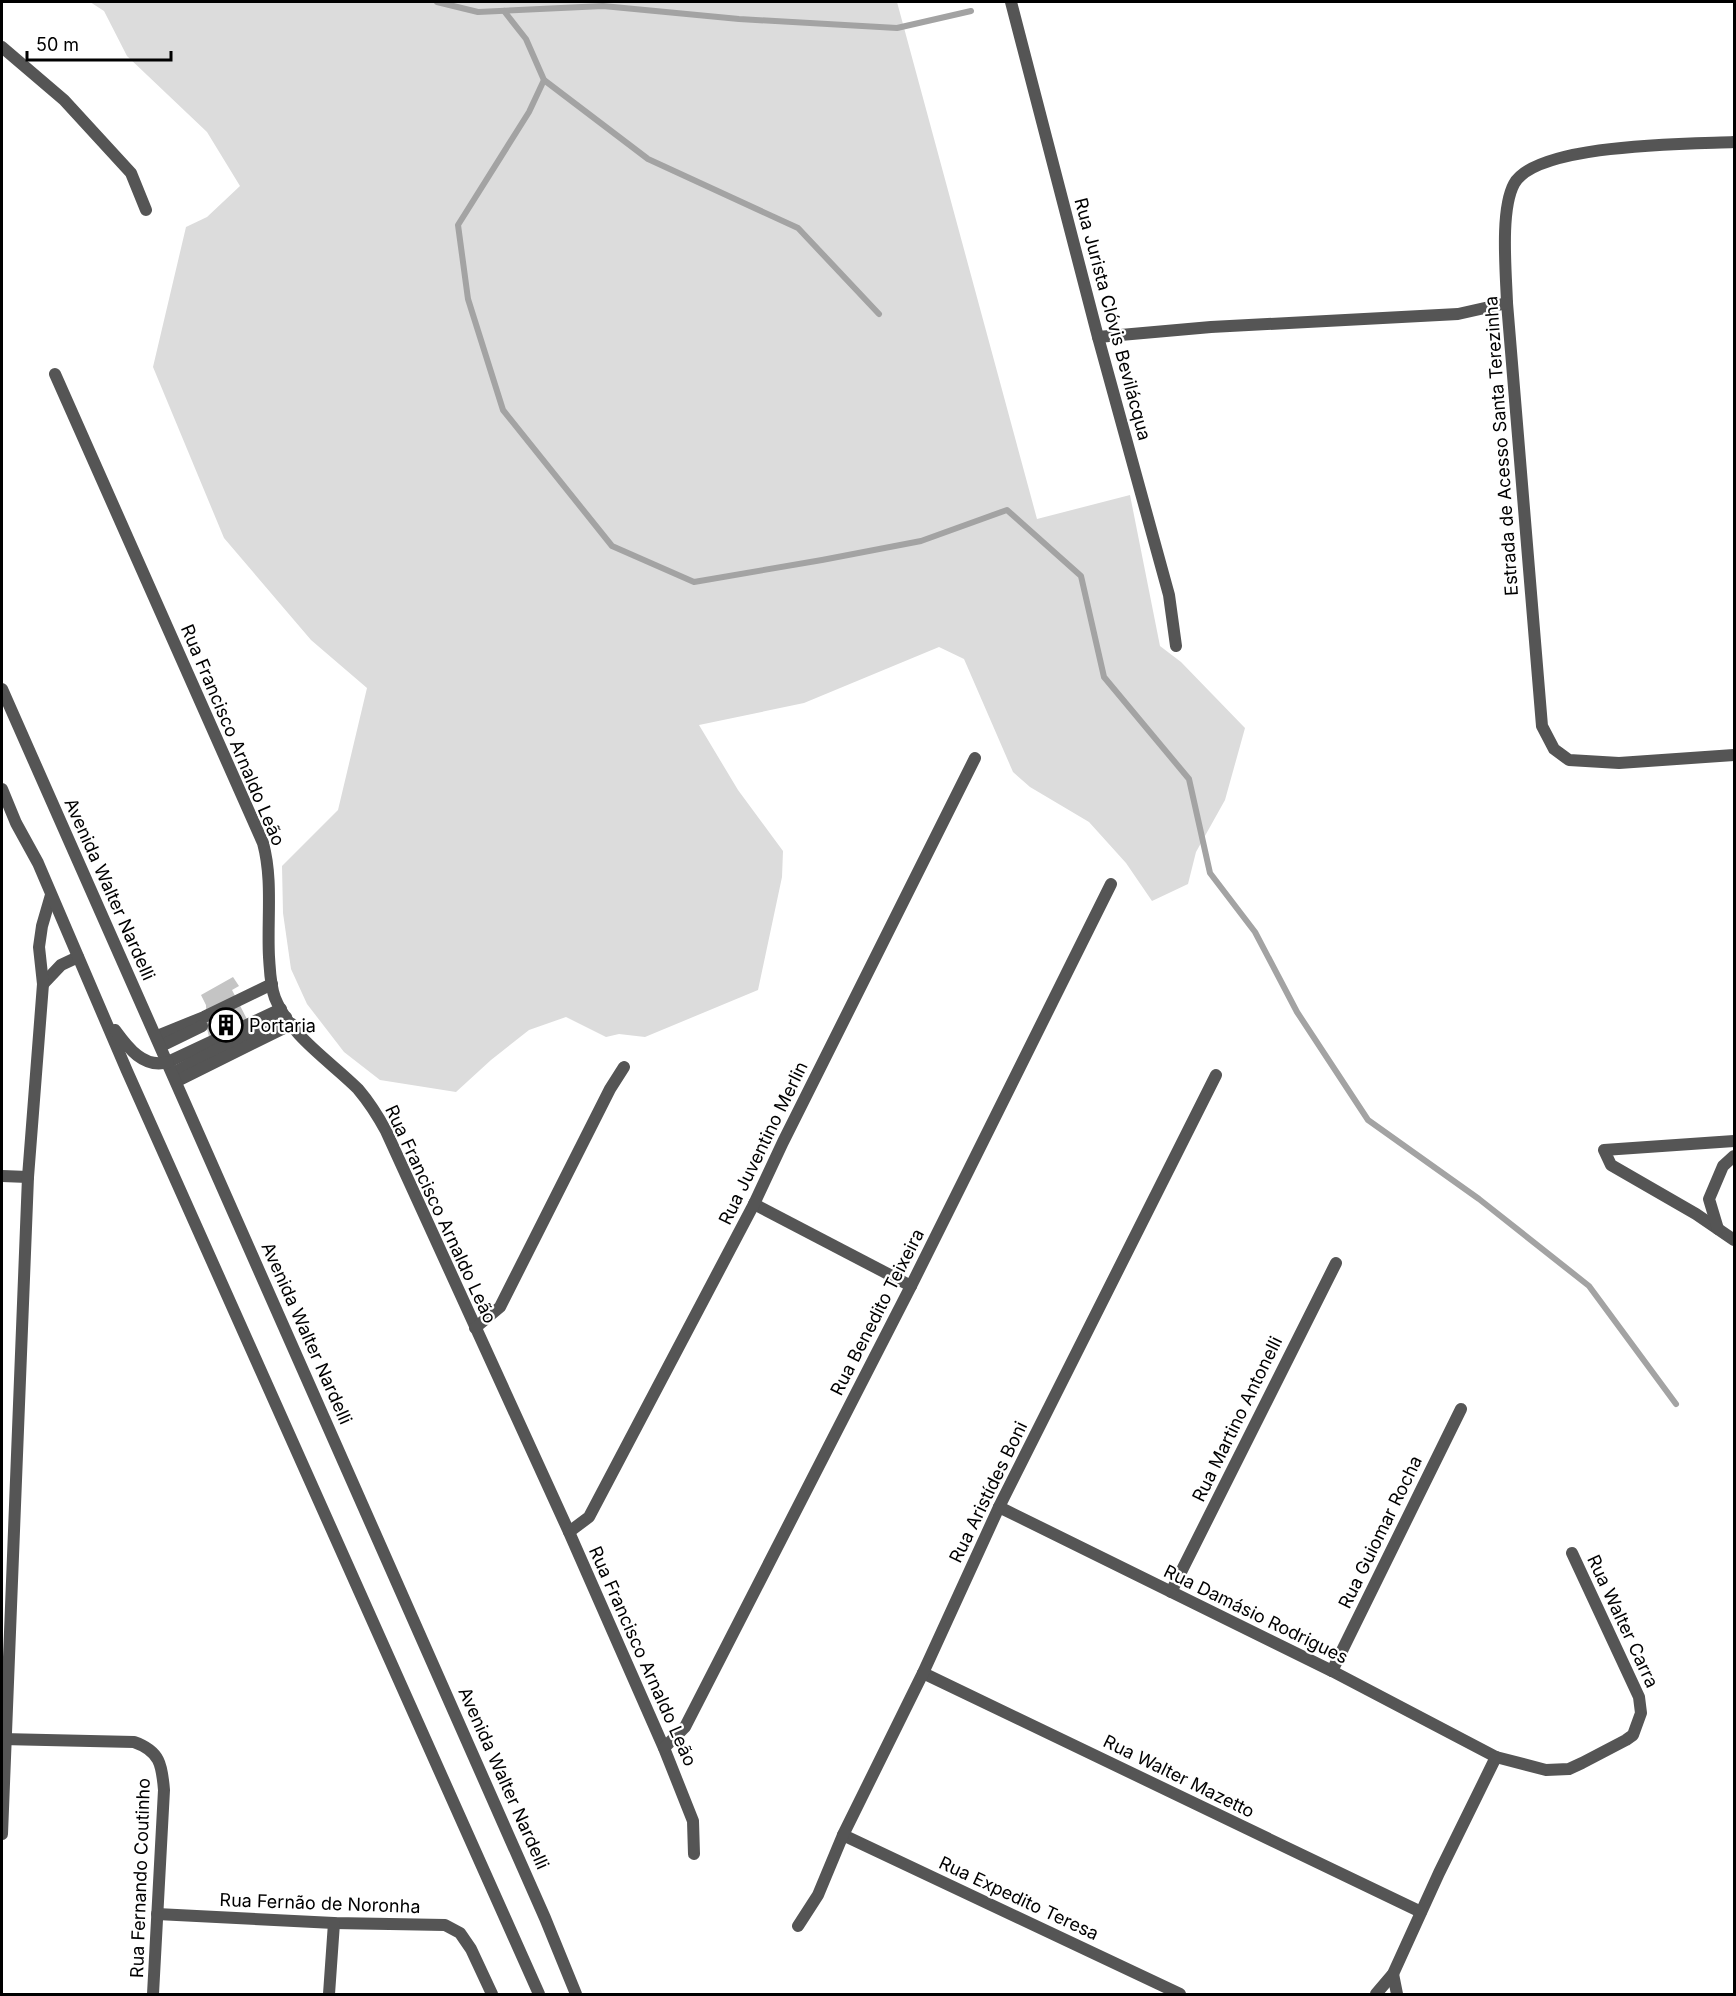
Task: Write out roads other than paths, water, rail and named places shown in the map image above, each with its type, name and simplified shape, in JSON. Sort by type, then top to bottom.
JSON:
[{"type":"street","name":"Rua Jurista Clóvis Bevilácqua","points":[[1011,2],[1168,595],[1176,646]]},
{"type":"street","points":[[2,47],[64,100],[131,174],[146,210]]},
{"type":"street","name":"Estrada de Acesso Santa Terezinha","points":[[1734,142],[1610,149],[1570,155],[1538,164],[1521,174],[1514,183],[1507,208],[1507,303],[1542,726],[1554,748],[1569,760],[1619,763],[1734,755]]},
{"type":"street","points":[[1098,337],[1222,327],[1458,314],[1507,303]]},
{"type":"street","name":"Rua Francisco Arnaldo Leão","points":[[55,374],[263,843],[268,863],[268,939],[273,989],[286,1017],[358,1090],[379,1117],[569,1532],[664,1748],[693,1821],[694,1854]]},
{"type":"street","name":"Avenida Walter Nardelli","points":[[2,689],[545,1918],[576,1995]]},
{"type":"street","name":"Rua Juventino Merlin","points":[[569,1532],[590,1517],[754,1204],[975,758]]},
{"type":"street","points":[[2,789],[16,822],[38,863],[100,1009],[538,1995]]},
{"type":"street","name":"Rua Benedito Teixeira","points":[[664,1748],[685,1727],[911,1286],[1111,884]]},
{"type":"street","points":[[2,1834],[28,1177],[43,984],[39,946],[51,895]]},
{"type":"street","points":[[43,984],[61,965],[78,957]]},
{"type":"street","points":[[159,1041],[273,989]]},
{"type":"street","points":[[100,1009],[136,1055],[172,1072]]},
{"type":"street","points":[[172,1072],[286,1017]]},
{"type":"street","points":[[172,1072],[286,1017]]},
{"type":"street","points":[[475,1328],[500,1307],[605,1099],[624,1067]]},
{"type":"street","name":"Rua Aristídes Boni","points":[[798,1926],[818,1895],[843,1835],[999,1508],[1216,1075]]},
{"type":"street","points":[[1734,1141],[1604,1150],[1611,1165],[1734,1240]]},
{"type":"street","points":[[1718,1229],[1709,1199],[1722,1166],[1734,1156]]},
{"type":"street","points":[[2,1176],[28,1177]]},
{"type":"street","points":[[754,1204],[911,1286]]},
{"type":"street","name":"Rua Martino Antonelli","points":[[1171,1592],[1336,1263]]},
{"type":"street","name":"Rua Guiomar Rocha","points":[[1332,1671],[1461,1409]]},
{"type":"street","name":"Rua Damásio Rodrigues","points":[[999,1508],[1332,1671],[1496,1757]]},
{"type":"street","name":"Rua Walter Carra","points":[[1496,1757],[1546,1770],[1569,1768],[1626,1740],[1633,1735],[1639,1722],[1642,1707],[1639,1697],[1572,1553]]},
{"type":"street","name":"Rua Walter Mazetto","points":[[922,1673],[1421,1912]]},
{"type":"street","name":"Rua Fernando Coutinho","points":[[4,1739],[134,1742],[154,1752],[163,1768],[164,1790],[153,1995]]},
{"type":"street","points":[[1376,1995],[1393,1974],[1496,1757]]},
{"type":"street","name":"Rua Expedito Teresa","points":[[843,1835],[1180,1995]]},
{"type":"street","name":"Rua Fernão de Noronha","points":[[157,1914],[333,1923],[444,1924],[460,1933],[471,1949],[492,1995]]},
{"type":"street","points":[[329,1995],[333,1923]]},
{"type":"street","points":[[1393,1974],[1397,1995]]},
{"type":"waterway","points":[[437,2],[478,12],[603,6],[739,19],[897,28],[971,11]]},
{"type":"waterway","points":[[504,11],[526,39],[544,80],[648,159],[798,228],[879,314]]},
{"type":"waterway","points":[[544,80],[529,112],[458,225],[468,299],[503,410],[612,546],[694,582],[921,541],[1007,510],[1081,576],[1104,677],[1189,779],[1210,873],[1255,932],[1297,1012],[1368,1120],[1479,1199],[1589,1286],[1676,1404]]},
{"type":"place","name":"Portaria","points":[[226,1025]]}]
